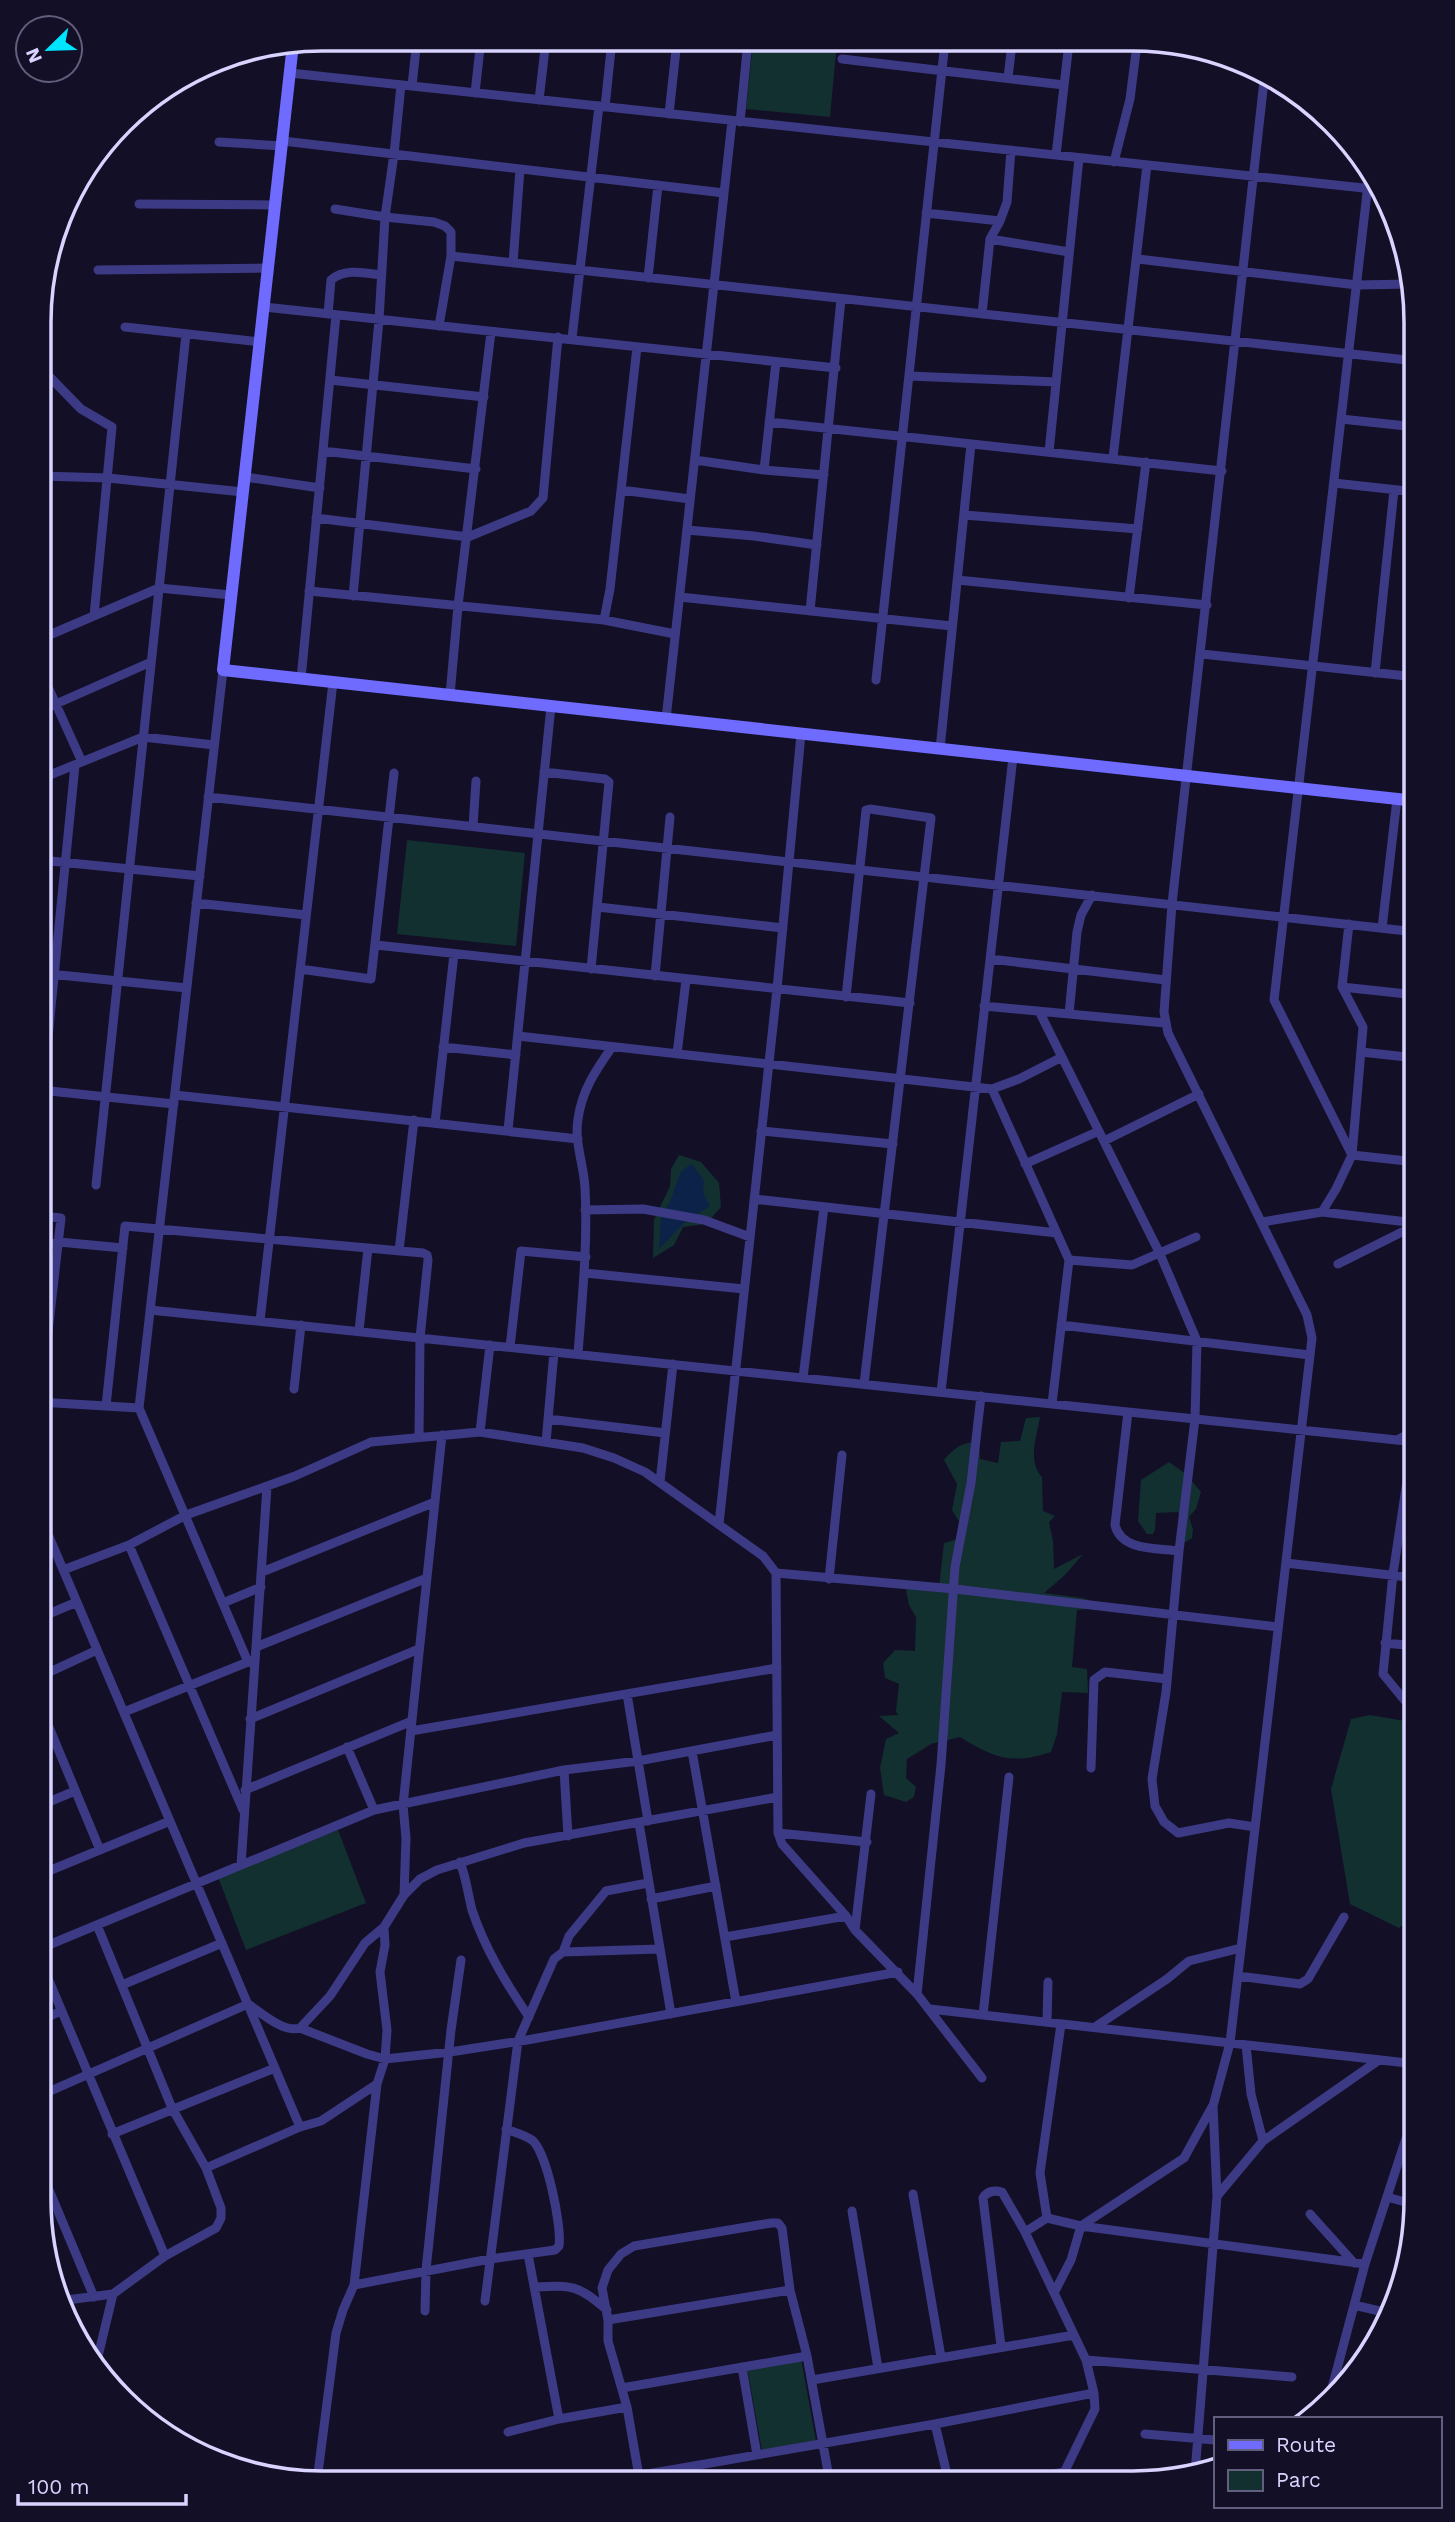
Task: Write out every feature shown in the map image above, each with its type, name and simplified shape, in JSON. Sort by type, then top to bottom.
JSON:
[{"type":"street","points":[[412,86],[416,51]]},
{"type":"street","points":[[475,93],[480,51]]},
{"type":"street","points":[[539,100],[545,51]]},
{"type":"street","points":[[572,338],[591,177],[610,51]]},
{"type":"street","points":[[669,114],[676,51]]},
{"type":"street","points":[[666,719],[724,193],[746,51]]},
{"type":"street","points":[[876,680],[944,51]]},
{"type":"street","points":[[1008,78],[1011,51]]},
{"type":"street","points":[[1056,155],[1068,51]]},
{"type":"street","points":[[1114,162],[1130,99],[1136,51]]},
{"type":"street","points":[[251,1663],[139,1408],[292,52]]},
{"type":"street","points":[[842,60],[1064,85]]},
{"type":"street","points":[[290,73],[1368,189],[1274,1000],[1352,1155]]},
{"type":"street","points":[[1196,2464],[1217,2196],[1213,2106],[1230,2043],[1312,1338],[1307,1315],[1165,1023],[1172,904],[1264,84]]},
{"type":"street","points":[[353,596],[379,320],[385,217],[401,85]]},
{"type":"street","points":[[219,142],[282,143],[394,154],[724,193]]},
{"type":"street","points":[[982,314],[990,239],[1007,202],[1011,150]]},
{"type":"street","points":[[1049,452],[1079,158]]},
{"type":"street","points":[[1114,458],[1147,165]]},
{"type":"street","points":[[513,263],[520,169]]},
{"type":"street","points":[[648,278],[658,185]]},
{"type":"street","points":[[139,204],[275,205]]},
{"type":"street","points":[[335,209],[435,222],[452,232],[451,256],[439,326]]},
{"type":"street","points":[[926,213],[1000,221]]},
{"type":"street","points":[[990,239],[1069,252]]},
{"type":"street","points":[[451,256],[1404,360]]},
{"type":"street","points":[[1138,259],[1357,285],[1402,284]]},
{"type":"street","points":[[98,270],[268,268]]},
{"type":"street","points":[[301,679],[330,380],[331,280],[342,272],[381,275]]},
{"type":"street","points":[[810,611],[841,299]]},
{"type":"street","points":[[264,307],[836,368]]},
{"type":"street","points":[[125,327],[260,342]]},
{"type":"street","points":[[450,695],[491,332]]},
{"type":"street","points":[[96,1185],[186,334]]},
{"type":"street","points":[[316,518],[468,537],[531,511],[543,498],[558,337]]},
{"type":"street","points":[[604,620],[610,589],[637,347]]},
{"type":"street","points":[[764,470],[776,362]]},
{"type":"street","points":[[909,376],[1056,382]]},
{"type":"street","points":[[51,379],[80,409],[111,427],[94,616]]},
{"type":"street","points":[[330,380],[484,397]]},
{"type":"street","points":[[1341,419],[1404,426]]},
{"type":"street","points":[[769,422],[1222,471]]},
{"type":"street","points":[[940,749],[971,444]]},
{"type":"street","points":[[323,451],[476,469]]},
{"type":"street","points":[[695,460],[824,475]]},
{"type":"street","points":[[1129,598],[1146,462]]},
{"type":"street","points":[[51,475],[108,478],[243,492]]},
{"type":"street","points":[[244,477],[320,488]]},
{"type":"street","points":[[1334,483],[1404,491]]},
{"type":"street","points":[[621,490],[690,499]]},
{"type":"street","points":[[1375,673],[1394,490]]},
{"type":"street","points":[[964,515],[1138,529]]},
{"type":"street","points":[[687,530],[817,545]]},
{"type":"street","points":[[957,580],[1207,605]]},
{"type":"street","points":[[51,634],[159,588],[231,595]]},
{"type":"street","points":[[309,591],[604,620],[675,634]]},
{"type":"street","points":[[680,597],[952,626]]},
{"type":"street","points":[[1202,654],[1404,676]]},
{"type":"street","points":[[51,706],[151,662]]},
{"type":"street","points":[[223,670],[1404,800]]},
{"type":"street","points":[[260,1321],[333,682]]},
{"type":"street","points":[[51,693],[79,764],[51,1001]]},
{"type":"street","points":[[508,1130],[551,706]]},
{"type":"street","points":[[719,1524],[777,989],[801,734]]},
{"type":"street","points":[[51,775],[143,737],[214,745]]},
{"type":"street","points":[[941,1392],[1013,757]]},
{"type":"street","points":[[300,969],[371,979],[394,772]]},
{"type":"street","points":[[544,772],[605,779],[609,782],[592,969]]},
{"type":"street","points":[[473,826],[476,781]]},
{"type":"street","points":[[208,797],[1404,931]]},
{"type":"street","points":[[1382,928],[1397,799]]},
{"type":"street","points":[[846,997],[866,810],[931,818],[864,1384]]},
{"type":"street","points":[[655,976],[670,817]]},
{"type":"street","points":[[51,861],[200,876]]},
{"type":"street","points":[[1069,1014],[1077,932],[1081,915],[1092,895]]},
{"type":"street","points":[[197,903],[306,915]]},
{"type":"street","points":[[598,907],[783,928]]},
{"type":"street","points":[[1322,1212],[1352,1155],[1363,1027],[1342,987],[1349,924]]},
{"type":"street","points":[[376,945],[910,1003]]},
{"type":"street","points":[[435,1123],[454,954]]},
{"type":"street","points":[[990,959],[1166,980]]},
{"type":"street","points":[[51,974],[187,988]]},
{"type":"street","points":[[677,1054],[686,980]]},
{"type":"street","points":[[1342,987],[1404,994]]},
{"type":"street","points":[[984,1006],[1165,1023]]},
{"type":"street","points":[[1039,1011],[1160,1254],[1197,1341],[1195,1419],[1167,1679],[1152,1779],[1155,1806],[1164,1822],[1178,1833],[1229,1823],[1255,1827]]},
{"type":"street","points":[[518,1036],[992,1089],[1019,1079],[1062,1057]]},
{"type":"street","points":[[443,1047],[516,1055]]},
{"type":"street","points":[[578,1354],[586,1257],[586,1210],[578,1119],[587,1083],[612,1047]]},
{"type":"street","points":[[1361,1052],[1404,1057]]},
{"type":"street","points":[[992,1089],[1069,1260],[1052,1404]]},
{"type":"street","points":[[51,1091],[284,1107],[578,1139]]},
{"type":"street","points":[[1104,1141],[1199,1094]]},
{"type":"street","points":[[399,1251],[414,1120]]},
{"type":"street","points":[[761,1131],[893,1144]]},
{"type":"street","points":[[1025,1164],[1099,1131]]},
{"type":"street","points":[[1352,1155],[1404,1161]]},
{"type":"street","points":[[754,1199],[1056,1233]]},
{"type":"street","points":[[803,1378],[824,1207]]},
{"type":"street","points":[[586,1210],[643,1209],[668,1213],[704,1220],[750,1237]]},
{"type":"street","points":[[1262,1222],[1322,1212],[1404,1222]]},
{"type":"street","points":[[51,1217],[61,1218],[51,1304]]},
{"type":"street","points":[[106,1406],[125,1226],[423,1253],[428,1260],[420,1338],[419,1437]]},
{"type":"street","points":[[1338,1264],[1404,1230]]},
{"type":"street","points":[[1069,1260],[1132,1265],[1196,1237]]},
{"type":"street","points":[[51,1244],[58,1242],[123,1248]]},
{"type":"street","points":[[359,1331],[368,1248]]},
{"type":"street","points":[[510,1347],[521,1251],[586,1257]]},
{"type":"street","points":[[585,1273],[744,1289]]},
{"type":"street","points":[[150,1310],[1404,1440]]},
{"type":"street","points":[[294,1390],[301,1325]]},
{"type":"street","points":[[1061,1325],[1310,1355]]},
{"type":"street","points":[[480,1432],[490,1345]]},
{"type":"street","points":[[546,1442],[554,1352]]},
{"type":"street","points":[[660,1482],[673,1364]]},
{"type":"street","points":[[918,1994],[941,1765],[955,1567],[971,1483],[981,1396]]},
{"type":"street","points":[[51,1403],[139,1408]]},
{"type":"street","points":[[1128,1412],[1115,1525],[1117,1535],[1126,1543],[1180,1551]]},
{"type":"street","points":[[548,1419],[665,1433]]},
{"type":"street","points":[[63,1570],[129,1545],[186,1515],[267,1487],[371,1442],[480,1432],[583,1448],[645,1472],[763,1556],[776,1573],[778,1833],[788,1854],[846,1916],[855,1930],[918,1994],[982,2078]]},
{"type":"street","points":[[404,1895],[406,1838],[403,1804],[442,1435]]},
{"type":"street","points":[[1398,1440],[1404,1437]]},
{"type":"street","points":[[829,1579],[842,1455]]},
{"type":"street","points":[[241,1865],[251,1663],[256,1647],[267,1487]]},
{"type":"street","points":[[262,1572],[435,1502]]},
{"type":"street","points":[[1404,1505],[1392,1574],[1382,1674],[1404,1700]]},
{"type":"street","points":[[51,1542],[300,2127]]},
{"type":"street","points":[[129,1545],[243,1812]]},
{"type":"street","points":[[1286,1563],[1404,1576]]},
{"type":"street","points":[[776,1573],[955,1589],[1278,1627]]},
{"type":"street","points":[[256,1647],[427,1577]]},
{"type":"street","points":[[223,1602],[261,1587]]},
{"type":"street","points":[[51,1613],[77,1602]]},
{"type":"street","points":[[1385,1643],[1404,1645]]},
{"type":"street","points":[[250,1720],[419,1649]]},
{"type":"street","points":[[51,1671],[97,1650]]},
{"type":"street","points":[[124,1712],[251,1663]]},
{"type":"street","points":[[245,1790],[347,1747],[411,1726],[627,1694],[777,1668]]},
{"type":"street","points":[[1091,1768],[1094,1680],[1105,1672],[1167,1679]]},
{"type":"street","points":[[627,1694],[638,1761],[648,1882],[671,2014]]},
{"type":"street","points":[[51,1732],[100,1850]]},
{"type":"street","points":[[51,1944],[374,1810],[564,1770],[638,1761],[777,1735]]},
{"type":"street","points":[[347,1747],[374,1810]]},
{"type":"street","points":[[692,1751],[736,2002]]},
{"type":"street","points":[[564,1770],[568,1836]]},
{"type":"street","points":[[983,2015],[1009,1777]]},
{"type":"street","points":[[51,1801],[75,1791]]},
{"type":"street","points":[[855,1930],[871,1794]]},
{"type":"street","points":[[248,2004],[285,2028],[300,2028],[330,1996],[365,1943],[384,1927],[404,1895],[420,1879],[437,1870],[524,1843],[778,1797]]},
{"type":"street","points":[[51,1870],[170,1821]]},
{"type":"street","points":[[778,1833],[867,1842]]},
{"type":"street","points":[[460,1862],[472,1907],[495,1965],[528,2017]]},
{"type":"street","points":[[485,2301],[518,2041],[554,1959],[563,1952],[569,1936],[606,1891],[648,1882]]},
{"type":"street","points":[[651,1899],[716,1886]]},
{"type":"street","points":[[725,1937],[846,1916]]},
{"type":"street","points":[[1238,1976],[1300,1984],[1308,1979],[1343,1917]]},
{"type":"street","points":[[69,2300],[113,2294],[165,2256],[216,2228],[221,2218],[221,2208],[206,2168],[172,2108],[97,1925]]},
{"type":"street","points":[[318,2471],[336,2333],[354,2285],[377,2084],[385,2059],[387,2030],[380,1972],[385,1945],[384,1927]]},
{"type":"street","points":[[122,1985],[222,1943]]},
{"type":"street","points":[[1095,2027],[1189,1961],[1241,1948]]},
{"type":"street","points":[[563,1952],[660,1949]]},
{"type":"street","points":[[425,2311],[426,2270],[461,1960]]},
{"type":"street","points":[[300,2028],[385,2059],[518,2041],[898,1972]]},
{"type":"street","points":[[1047,2022],[1048,1982]]},
{"type":"street","points":[[51,1986],[165,2256]]},
{"type":"street","points":[[51,2091],[248,2004]]},
{"type":"street","points":[[930,2009],[1404,2063]]},
{"type":"street","points":[[51,2016],[61,2011]]},
{"type":"street","points":[[1047,2218],[1040,2173],[1061,2024]]},
{"type":"street","points":[[1246,2045],[1251,2094],[1264,2141]]},
{"type":"street","points":[[1217,2196],[1264,2141],[1379,2060]]},
{"type":"street","points":[[113,2134],[275,2068]]},
{"type":"street","points":[[206,2168],[332,2116],[377,2084]]},
{"type":"street","points":[[1054,2293],[1071,2260],[1081,2226],[1184,2158],[1213,2106]]},
{"type":"street","points":[[354,2285],[489,2259],[555,2250],[559,2246],[553,2192],[540,2154],[533,2141],[506,2129]]},
{"type":"street","points":[[1333,2383],[1366,2264],[1404,2145]]},
{"type":"street","points":[[1001,2346],[983,2197],[990,2192],[1002,2192],[1025,2232],[1086,2360],[1095,2409],[1064,2471]]},
{"type":"street","points":[[913,2194],[941,2357]]},
{"type":"street","points":[[51,2196],[94,2297]]},
{"type":"street","points":[[1387,2197],[1404,2202]]},
{"type":"street","points":[[852,2211],[878,2368]]},
{"type":"street","points":[[1310,2214],[1354,2263]]},
{"type":"street","points":[[1025,2232],[1047,2218],[1081,2226],[1366,2264]]},
{"type":"street","points":[[639,2471],[627,2407],[608,2340],[602,2288],[608,2270],[621,2254],[634,2246],[771,2222],[778,2223],[782,2228],[790,2290],[807,2356],[828,2471]]},
{"type":"street","points":[[528,2254],[559,2419]]},
{"type":"street","points":[[535,2287],[570,2286],[580,2289],[607,2315]]},
{"type":"street","points":[[607,2315],[790,2290]]},
{"type":"street","points":[[98,2354],[113,2294]]},
{"type":"street","points":[[1354,2305],[1380,2311]]},
{"type":"street","points":[[812,2380],[1074,2334]]},
{"type":"street","points":[[622,2388],[807,2356]]},
{"type":"street","points":[[1086,2360],[1292,2378]]},
{"type":"street","points":[[741,2367],[757,2455]]},
{"type":"street","points":[[679,2471],[1094,2393]]},
{"type":"street","points":[[508,2432],[559,2419],[627,2407]]},
{"type":"street","points":[[935,2424],[945,2471]]},
{"type":"street","points":[[1145,2434],[1214,2440]]},
{"type":"green space","points":[[752,51],[836,51],[830,117],[746,109]]},
{"type":"green space","points":[[407,840],[525,853],[516,946],[397,934]]},
{"type":"green space","points":[[679,1155],[701,1162],[719,1183],[721,1207],[706,1224],[683,1227],[674,1245],[653,1258],[654,1220],[670,1186],[671,1169]]},
{"type":"green space","points":[[1040,1417],[1034,1456],[1037,1471],[1042,1477],[1043,1511],[1055,1516],[1049,1522],[1054,1569],[1083,1554],[1065,1575],[1044,1593],[1083,1598],[1107,1607],[1077,1610],[1072,1667],[1087,1669],[1088,1693],[1062,1692],[1057,1734],[1051,1752],[1014,1759],[983,1750],[960,1737],[931,1744],[907,1759],[906,1778],[916,1787],[914,1797],[906,1802],[884,1795],[880,1768],[886,1739],[899,1733],[879,1716],[898,1715],[896,1711],[899,1684],[885,1678],[883,1663],[895,1650],[915,1651],[916,1617],[909,1605],[906,1590],[912,1585],[939,1587],[944,1543],[958,1539],[960,1523],[952,1510],[957,1484],[944,1460],[959,1446],[979,1442],[980,1459],[998,1463],[1001,1442],[1020,1441],[1026,1418]]},
{"type":"green space","points":[[1169,1462],[1186,1474],[1201,1492],[1196,1509],[1189,1517],[1193,1529],[1192,1538],[1182,1544],[1182,1522],[1178,1512],[1156,1513],[1153,1534],[1147,1534],[1138,1521],[1141,1480]]},
{"type":"green space","points":[[1370,1715],[1404,1721],[1404,1924],[1399,1928],[1350,1904],[1331,1789],[1351,1719]]},
{"type":"green space","points":[[338,1830],[366,1903],[246,1950],[218,1877]]},
{"type":"green space","points":[[801,2358],[816,2441],[762,2451],[747,2367]]},
{"type":"water","points":[[692,1164],[704,1181],[703,1192],[710,1206],[684,1223],[659,1249],[661,1215],[670,1202],[681,1171]]}]
